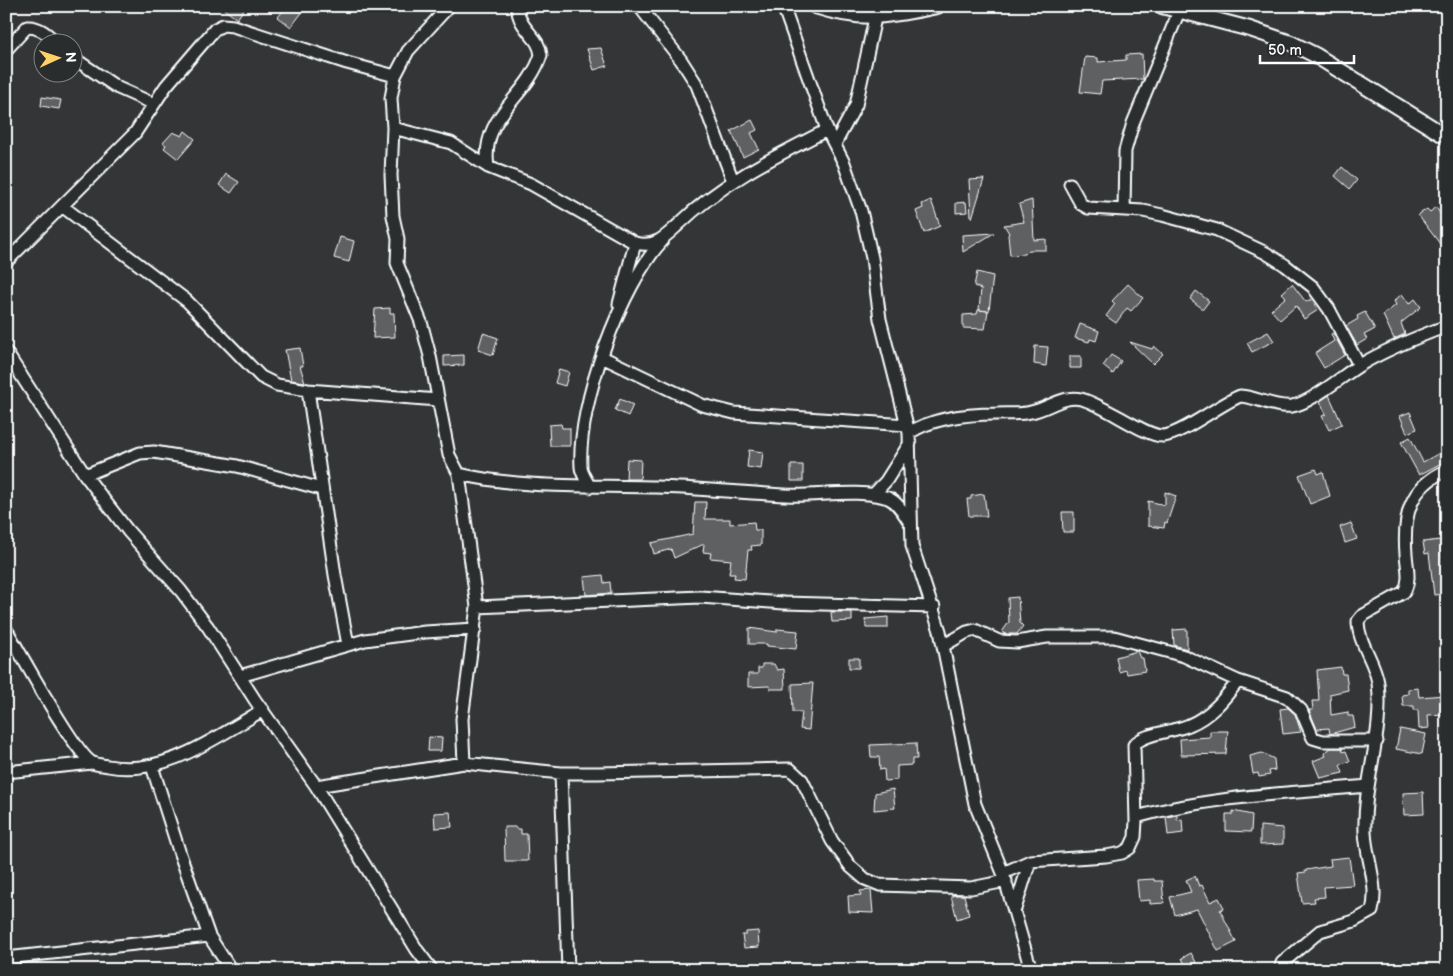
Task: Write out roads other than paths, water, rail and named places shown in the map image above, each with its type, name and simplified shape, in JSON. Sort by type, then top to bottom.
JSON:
[{"type":"street","points":[[449,6],[408,51],[395,76],[391,98],[393,128],[391,174],[393,216],[398,239],[397,263],[420,322],[438,400],[448,455],[459,474],[477,607],[462,719],[464,763]]},
{"type":"street","points":[[488,167],[486,151],[489,136],[530,76],[541,56],[536,41],[522,25],[517,6]]},
{"type":"street","points":[[639,6],[681,60],[697,85],[733,181]]},
{"type":"street","points":[[783,6],[827,130],[835,144],[861,211],[872,258],[880,319],[909,434],[912,546],[934,607],[975,804],[1005,877],[1031,970]]},
{"type":"street","points":[[815,6],[838,13],[875,18],[937,6]]},
{"type":"street","points":[[1162,6],[1180,9],[1250,29],[1291,43],[1315,55],[1447,136]]},
{"type":"street","points":[[1124,210],[1125,151],[1130,132],[1180,9]]},
{"type":"street","points":[[835,144],[856,105],[875,18]]},
{"type":"street","points":[[6,262],[134,133],[154,104],[208,36],[223,25],[395,76]]},
{"type":"street","points":[[6,50],[21,31],[27,27],[33,26],[43,32]]},
{"type":"street","points":[[82,63],[118,88],[154,104]]},
{"type":"street","points":[[393,128],[451,143],[488,167],[532,184],[635,243],[655,243],[664,239]]},
{"type":"street","points":[[616,318],[651,253],[700,204],[733,181],[827,130]]},
{"type":"street","points":[[1070,184],[1081,204],[1088,208],[1162,214],[1217,230],[1285,265],[1313,287],[1330,309],[1359,366]]},
{"type":"street","points":[[62,206],[187,301],[260,377],[278,385],[308,390],[438,400]]},
{"type":"street","points":[[590,487],[580,469],[589,397],[616,318],[629,260],[635,243]]},
{"type":"street","points":[[873,495],[886,481],[909,434],[928,422],[985,414],[1027,413],[1045,409],[1060,400],[1072,398],[1082,399],[1161,436],[1175,433],[1226,402],[1240,396],[1250,396],[1277,406],[1292,406],[1307,401],[1359,366],[1416,337],[1447,326]]},
{"type":"street","points":[[6,352],[85,476],[128,531],[181,591],[316,786],[417,950],[432,970]]},
{"type":"street","points":[[602,356],[702,405],[734,413],[909,434]]},
{"type":"street","points":[[308,390],[321,489],[348,645]]},
{"type":"street","points":[[904,412],[928,422]]},
{"type":"street","points":[[85,476],[140,453],[154,452],[237,466],[321,489]]},
{"type":"street","points":[[565,487],[580,469]]},
{"type":"street","points":[[1280,970],[1282,963],[1320,930],[1354,922],[1372,911],[1375,896],[1365,832],[1368,786],[1377,741],[1378,682],[1360,634],[1358,621],[1362,616],[1396,599],[1404,592],[1408,576],[1406,521],[1409,504],[1424,485],[1447,470]]},
{"type":"street","points":[[459,474],[504,482],[565,487],[686,488],[787,495],[873,495],[890,499],[900,508],[910,523]]},
{"type":"street","points":[[477,607],[700,597],[784,603],[934,607]]},
{"type":"street","points":[[6,629],[75,747],[92,763]]},
{"type":"street","points":[[240,676],[365,640],[424,632],[475,629]]},
{"type":"street","points":[[943,646],[967,632],[975,630],[1000,641],[1017,642],[1047,637],[1114,637],[1184,656],[1238,681],[1287,697],[1301,710],[1313,738],[1323,741],[1377,741]]},
{"type":"street","points":[[316,786],[464,763],[561,773],[636,774],[790,769],[802,780],[832,841],[851,867],[865,879],[880,885],[971,888],[1005,877],[1030,860],[1122,853],[1130,848],[1135,837],[1136,817],[1134,745],[1137,741],[1189,725],[1207,715],[1220,704],[1238,681]]},
{"type":"street","points":[[6,772],[92,763],[120,768],[152,766],[182,755],[262,710]]},
{"type":"street","points":[[152,766],[209,936],[230,970]]},
{"type":"street","points":[[561,773],[568,970]]},
{"type":"street","points":[[1136,817],[1164,809],[1212,802],[1368,786]]},
{"type":"street","points":[[1015,909],[1030,860]]},
{"type":"street","points":[[6,958],[38,953],[209,936]]}]
